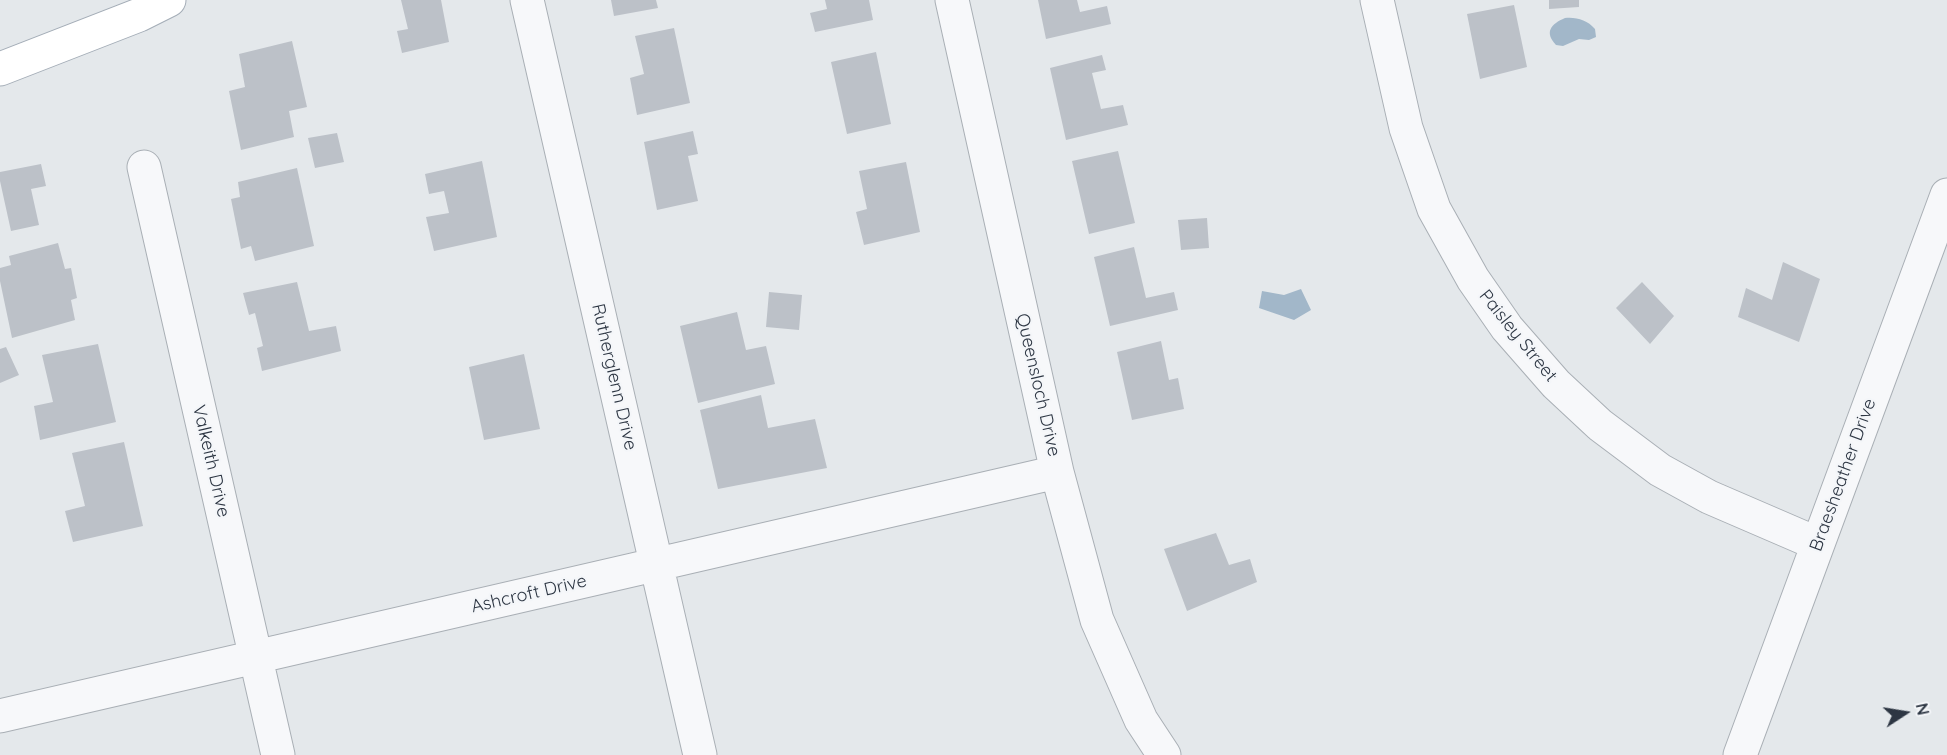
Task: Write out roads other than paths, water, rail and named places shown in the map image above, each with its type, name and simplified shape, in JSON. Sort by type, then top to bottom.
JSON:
[{"type":"main road","points":[[0,69],[140,15],[169,0]]},
{"type":"street","name":"Rutherglenn Drive","points":[[527,0],[700,755]]},
{"type":"street","name":"Queensloch Drive","points":[[952,0],[1057,472],[1097,620],[1141,720],[1164,755]]},
{"type":"street","name":"Paisley Street","points":[[1377,0],[1406,128],[1434,209],[1473,279],[1507,328],[1564,392],[1600,424],[1660,470],[1709,497],[1818,544]]},
{"type":"street","name":"Valkeith Drive","points":[[144,167],[278,755]]},
{"type":"street","name":"Braesheather Drive","points":[[1740,755],[1947,195]]},
{"type":"street","name":"Ashcroft Drive","points":[[0,716],[1057,472]]},
{"type":"water","points":[[1565,18],[1589,23],[1595,29],[1596,37],[1589,40],[1579,39],[1563,46],[1556,45],[1550,36],[1551,29]]},
{"type":"water","points":[[1301,289],[1311,310],[1294,320],[1259,308],[1262,291],[1284,295]]}]
